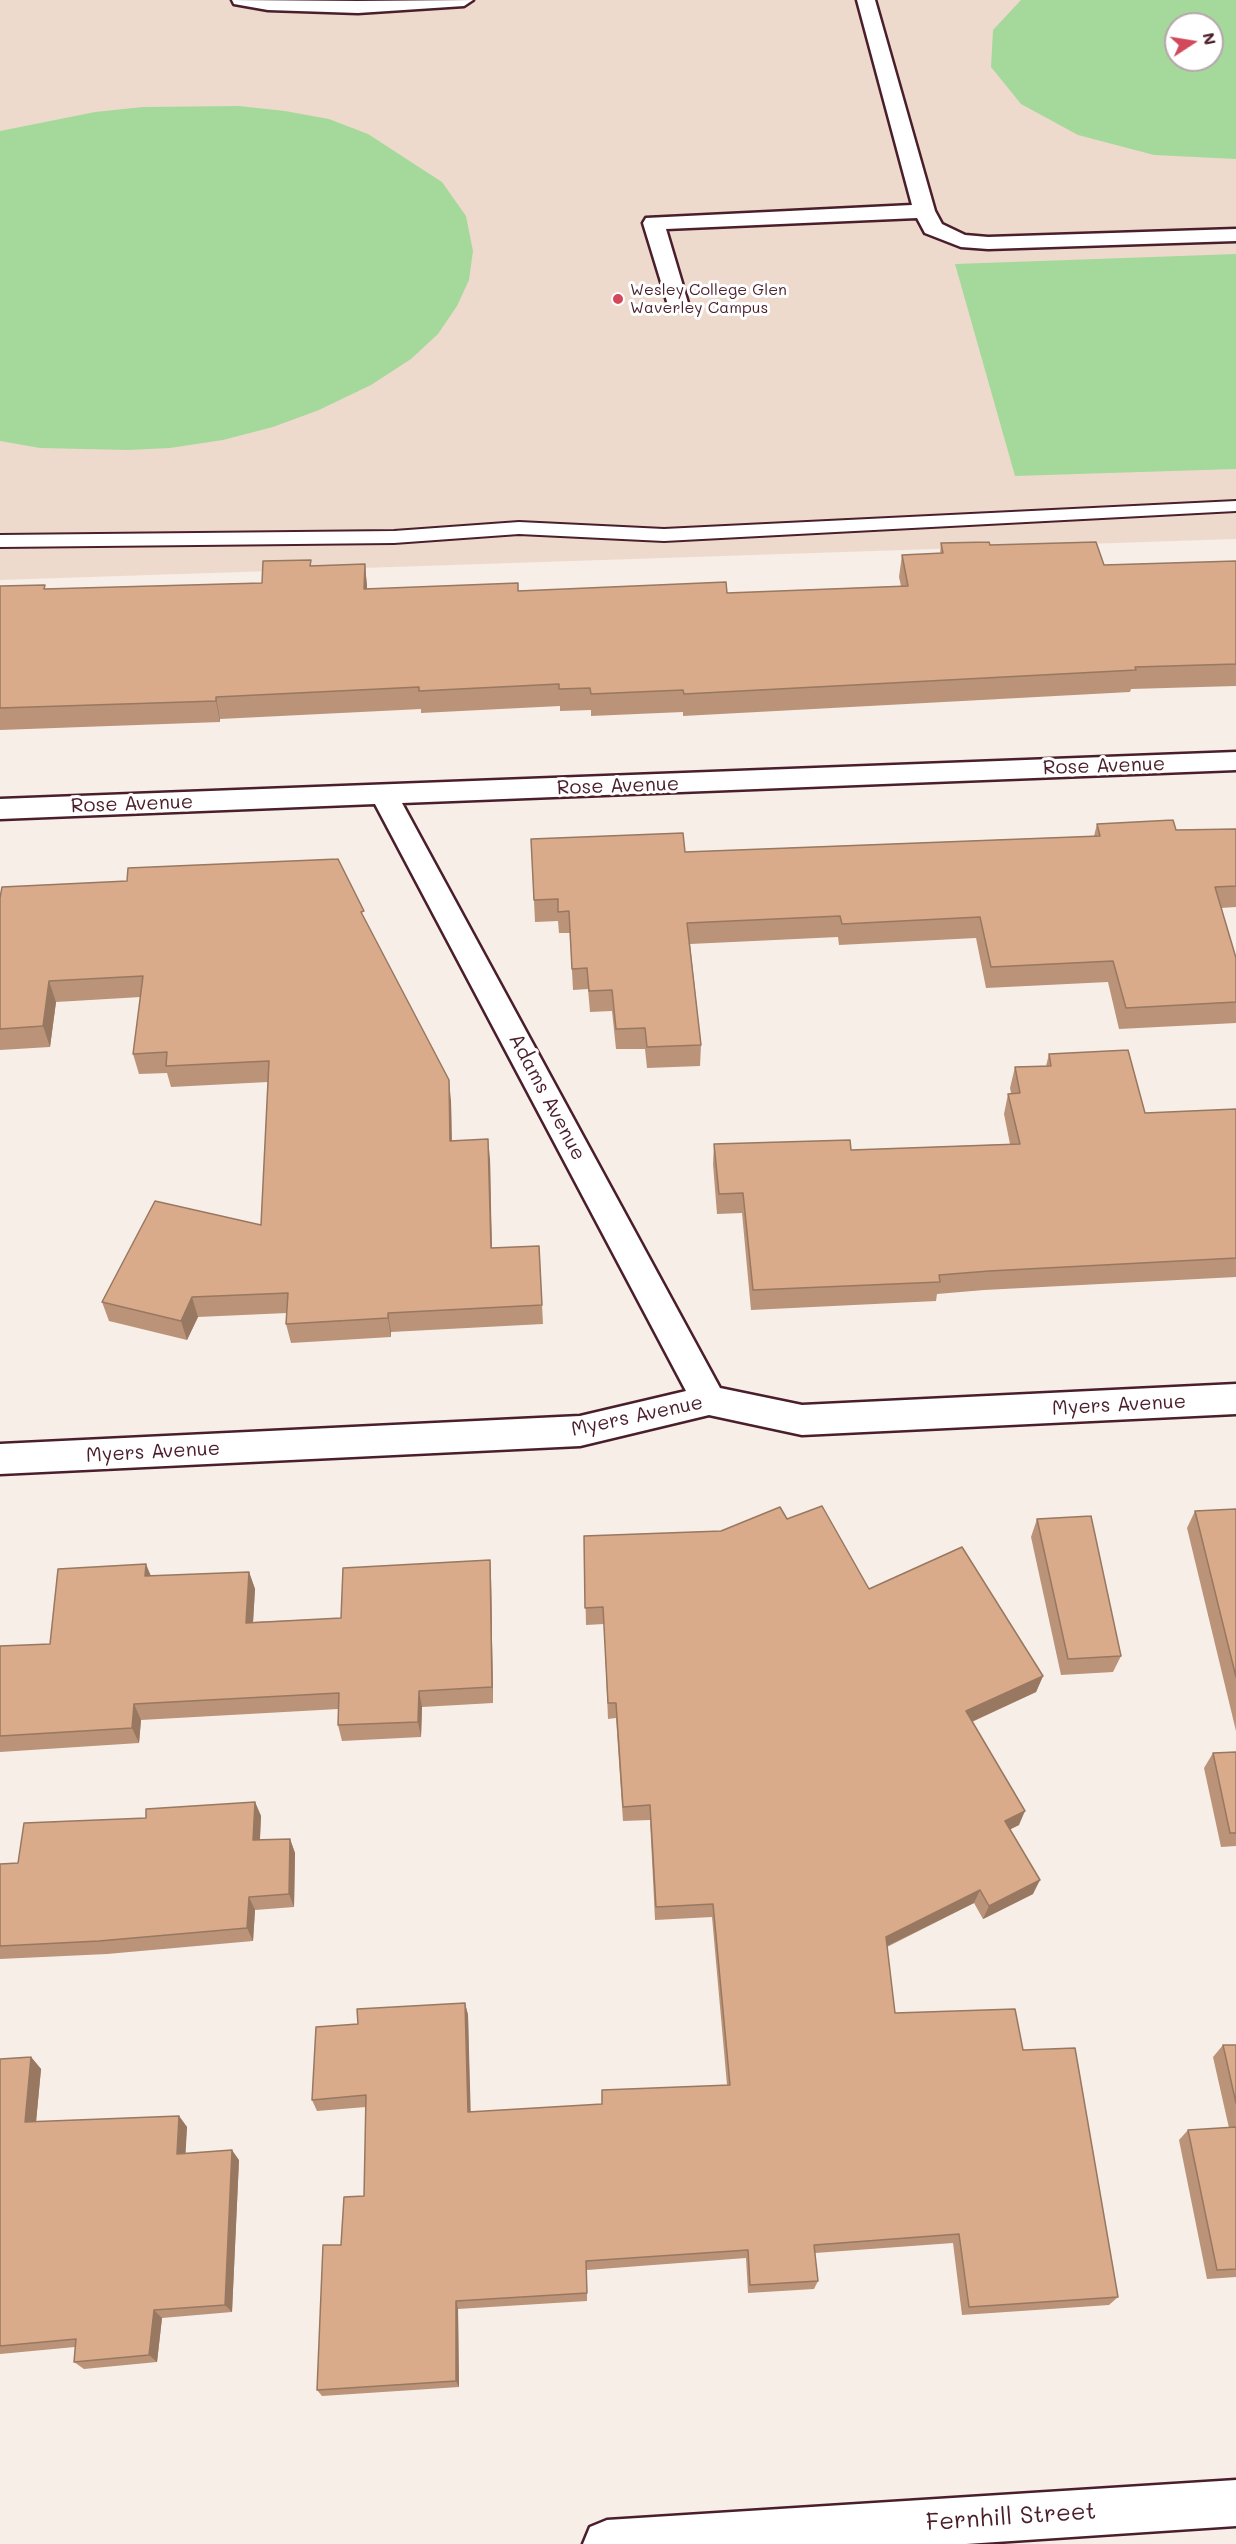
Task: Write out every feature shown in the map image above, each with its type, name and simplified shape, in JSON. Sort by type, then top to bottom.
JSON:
[{"type":"street","points":[[241,0],[268,4],[358,7],[464,0]]},
{"type":"street","points":[[866,0],[924,211],[933,228],[961,241],[970,242],[1236,235]]},
{"type":"street","points":[[677,303],[654,223],[924,211]]},
{"type":"street","name":"Rose Avenue","points":[[0,809],[1236,761]]},
{"type":"street","name":"Adams Avenue","points":[[384,795],[709,1400]]},
{"type":"street","name":"Myers Avenue","points":[[0,1459],[580,1431],[709,1400],[802,1420],[1236,1399]]},
{"type":"street","name":"Fernhill Street","points":[[607,2544],[1236,2502]]},
{"type":"lane","points":[[0,541],[394,537],[519,528],[664,535],[1236,506]]},
{"type":"shaded area","name":"Wesley College Glen Waverley Campus","points":[[0,0],[1236,0],[1236,539],[0,580]]},
{"type":"green space","points":[[1021,0],[1236,0],[1236,159],[1154,155],[1078,135],[1021,104],[991,67],[993,30]]},
{"type":"green space","points":[[239,106],[329,119],[368,134],[442,182],[466,216],[473,251],[469,280],[457,306],[438,334],[411,359],[371,385],[319,410],[273,427],[223,440],[170,448],[128,450],[40,448],[0,441],[0,131],[95,112],[143,107]]},
{"type":"green space","points":[[1236,254],[1236,469],[1015,476],[955,264]]},
{"type":"building","points":[[989,542],[990,545],[1096,542],[1104,565],[1236,561],[1236,664],[1135,667],[1136,670],[684,694],[683,690],[591,694],[590,688],[559,689],[559,684],[419,691],[419,687],[216,697],[216,701],[0,708],[0,586],[45,585],[44,589],[262,583],[263,561],[311,560],[310,566],[365,564],[364,589],[518,583],[518,591],[726,582],[727,593],[908,586],[902,555],[943,553],[941,543]]},
{"type":"building","points":[[1173,820],[1176,830],[1236,829],[1236,886],[1215,887],[1236,958],[1236,1002],[1126,1008],[1113,961],[991,967],[980,917],[842,924],[840,916],[687,923],[701,1045],[647,1047],[645,1028],[616,1029],[612,990],[589,991],[587,968],[572,969],[569,911],[558,912],[558,899],[534,900],[531,839],[683,833],[685,852],[1100,836],[1097,824]]},
{"type":"building","points":[[338,859],[364,911],[361,912],[449,1080],[450,1141],[488,1139],[491,1248],[539,1246],[542,1305],[388,1313],[388,1318],[286,1324],[288,1293],[192,1297],[181,1321],[102,1302],[155,1201],[261,1225],[269,1061],[166,1066],[167,1052],[133,1054],[143,976],[49,981],[43,1026],[0,1029],[0,898],[2,887],[127,881],[128,868]]},
{"type":"building","points":[[1128,1050],[1145,1113],[1236,1109],[1236,1258],[939,1275],[940,1282],[753,1290],[743,1193],[719,1194],[714,1144],[850,1140],[851,1150],[1020,1144],[1008,1094],[1020,1093],[1015,1067],[1051,1066],[1049,1054]]},
{"type":"building","points":[[822,1506],[869,1589],[962,1547],[1043,1676],[966,1711],[1025,1811],[1005,1821],[1040,1880],[989,1906],[980,1890],[886,1937],[895,2013],[1015,2009],[1023,2050],[1075,2048],[1118,2297],[969,2307],[959,2234],[814,2245],[818,2281],[750,2285],[748,2250],[586,2261],[587,2293],[456,2301],[456,2381],[317,2390],[323,2245],[341,2245],[344,2197],[364,2196],[366,2095],[312,2100],[316,2027],[358,2024],[357,2009],[465,2003],[468,2112],[602,2104],[602,2090],[730,2085],[713,1904],[656,1907],[650,1805],[623,1807],[616,1703],[608,1703],[603,1607],[585,1608],[584,1536],[721,1531],[780,1507],[787,1519]]},
{"type":"building","points":[[1236,1509],[1236,1677],[1195,1511]]},
{"type":"building","points":[[1091,1516],[1121,1656],[1068,1659],[1037,1519]]},
{"type":"building","points":[[490,1560],[492,1687],[419,1691],[418,1722],[338,1725],[339,1693],[134,1704],[132,1728],[0,1736],[0,1646],[50,1644],[58,1569],[146,1564],[145,1576],[249,1572],[246,1623],[341,1618],[343,1568]]},
{"type":"building","points":[[1236,1752],[1236,1833],[1230,1833],[1213,1753]]},
{"type":"building","points":[[255,1802],[253,1840],[290,1839],[289,1894],[249,1897],[247,1928],[99,1941],[0,1946],[0,1864],[18,1863],[24,1823],[146,1818],[146,1809]]},
{"type":"building","points":[[1223,2045],[1236,2045],[1236,2103]]},
{"type":"building","points":[[31,2057],[25,2122],[179,2116],[177,2154],[232,2150],[225,2305],[154,2310],[149,2355],[74,2362],[76,2339],[0,2346],[0,2059]]},
{"type":"building","points":[[1236,2127],[1236,2269],[1217,2270],[1188,2130]]},
{"type":"place","name":"Wesley College Glen Waverley Campus","points":[[618,299]]}]
